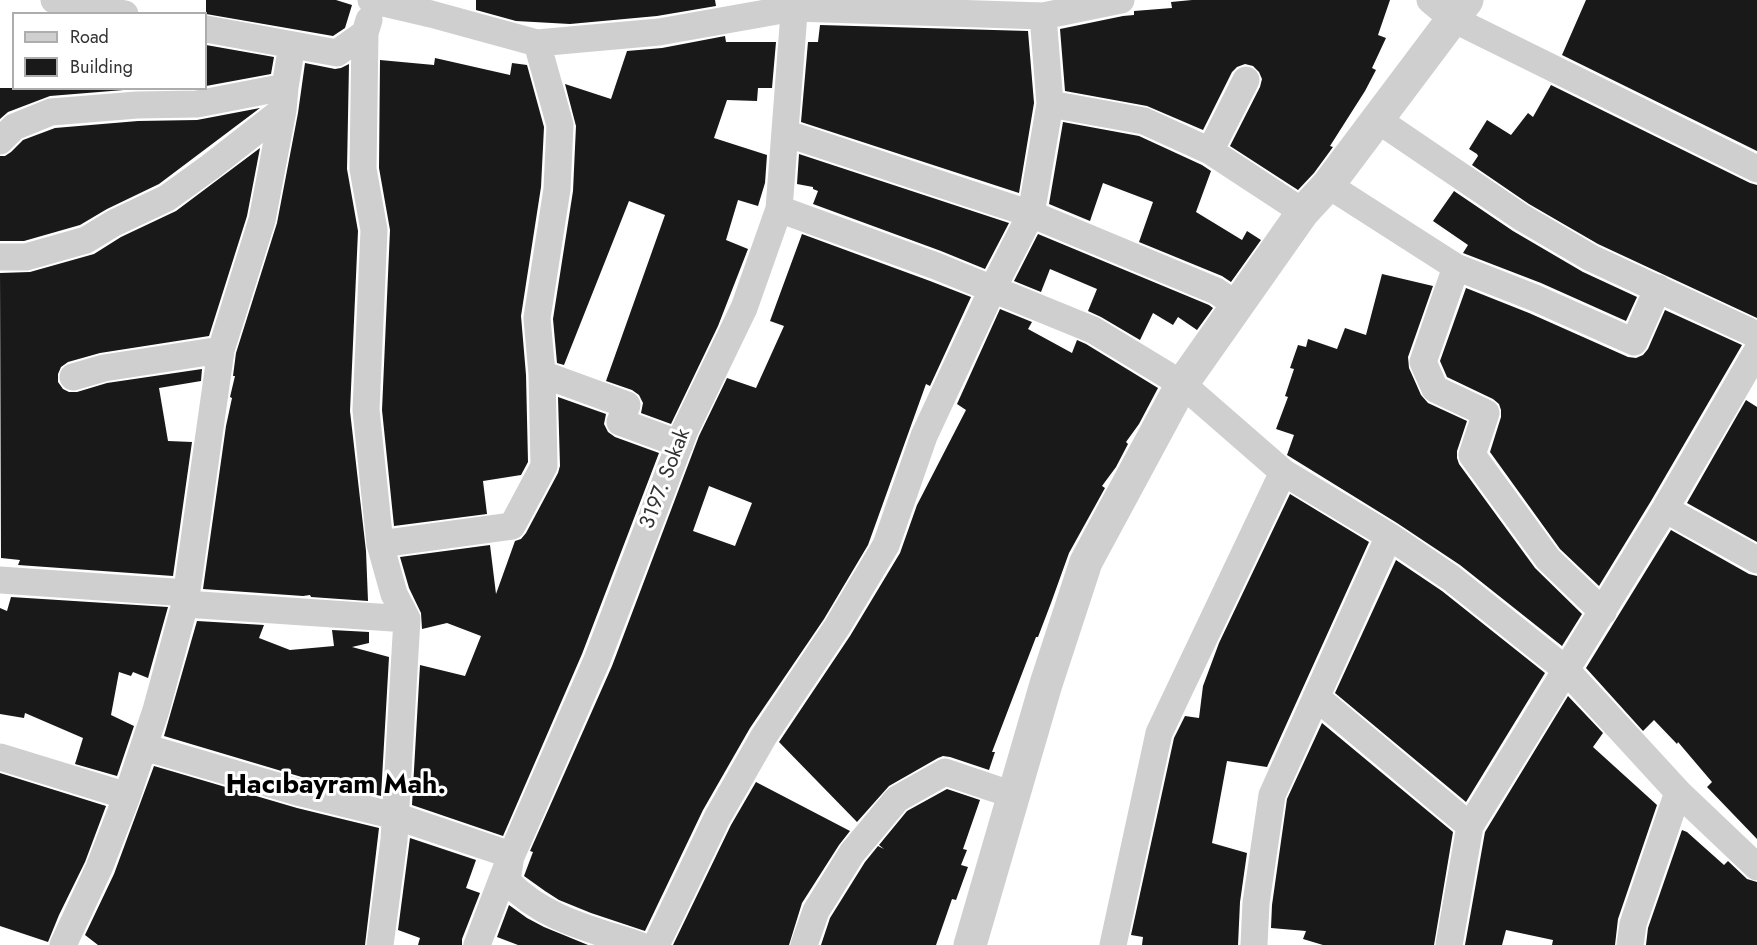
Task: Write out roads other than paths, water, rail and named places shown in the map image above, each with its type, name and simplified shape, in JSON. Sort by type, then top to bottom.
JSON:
[{"type":"street","points":[[54,0],[115,12]]},
{"type":"street","points":[[380,945],[394,840],[407,619],[394,594],[380,544],[366,410],[374,230],[363,169],[365,33],[373,1],[435,7],[537,43],[660,32],[794,4],[1043,16],[1121,0]]},
{"type":"street","name":"3197. Sokak","points":[[477,945],[511,855],[597,660],[685,430],[744,308],[779,209],[794,4]]},
{"type":"street","points":[[970,945],[1046,684],[1086,562],[1182,384],[1304,212],[1378,120],[1450,6],[1757,169]]},
{"type":"street","points":[[656,945],[717,818],[764,736],[837,627],[886,544],[924,436],[993,288],[1031,214],[1050,104],[1043,16]]},
{"type":"street","points":[[207,29],[337,53],[365,33]]},
{"type":"street","points":[[380,544],[512,526],[544,466],[542,374],[537,318],[557,189],[560,125],[537,43]]},
{"type":"street","points":[[63,945],[99,868],[127,796],[156,710],[186,598],[221,350],[262,220],[292,45]]},
{"type":"street","points":[[1210,151],[1246,80]]},
{"type":"street","points":[[0,141],[14,127],[51,112],[137,105],[197,105],[284,98]]},
{"type":"street","points":[[0,257],[26,257],[86,240],[114,223],[167,198],[210,167],[284,98]]},
{"type":"street","points":[[1050,104],[1144,121],[1210,151],[1304,212]]},
{"type":"street","points":[[1378,120],[1521,217],[1591,258],[1757,335]]},
{"type":"street","points":[[785,133],[1031,214],[1216,291],[1237,305]]},
{"type":"street","points":[[1328,185],[1456,267],[1535,298],[1634,342],[1658,288]]},
{"type":"street","points":[[779,209],[993,288],[1093,330],[1182,384],[1283,472],[1389,536],[1451,578],[1565,669],[1678,792],[1757,867]]},
{"type":"street","points":[[1456,267],[1423,362],[1435,388],[1486,413],[1472,455],[1548,559],[1602,612]]},
{"type":"street","points":[[73,377],[104,368],[221,350]]},
{"type":"street","points":[[1449,945],[1470,826],[1665,509],[1757,351]]},
{"type":"street","points":[[542,374],[627,405],[620,422],[680,444]]},
{"type":"street","points":[[1113,945],[1160,733],[1283,472]]},
{"type":"street","points":[[1665,509],[1757,560]]},
{"type":"street","points":[[1254,945],[1256,903],[1272,795],[1389,536]]},
{"type":"street","points":[[0,580],[407,619]]},
{"type":"street","points":[[1316,698],[1470,826]]},
{"type":"street","points":[[144,747],[302,793],[395,816],[511,855],[507,881],[521,896],[560,918],[639,945]]},
{"type":"street","points":[[0,757],[127,796]]},
{"type":"street","points":[[804,945],[816,911],[846,862],[897,799],[945,772],[1013,795]]},
{"type":"street","points":[[1630,945],[1633,924],[1678,792]]},
{"type":"district","name":"Hacıbayram Mah.","points":[[336,786]]}]
